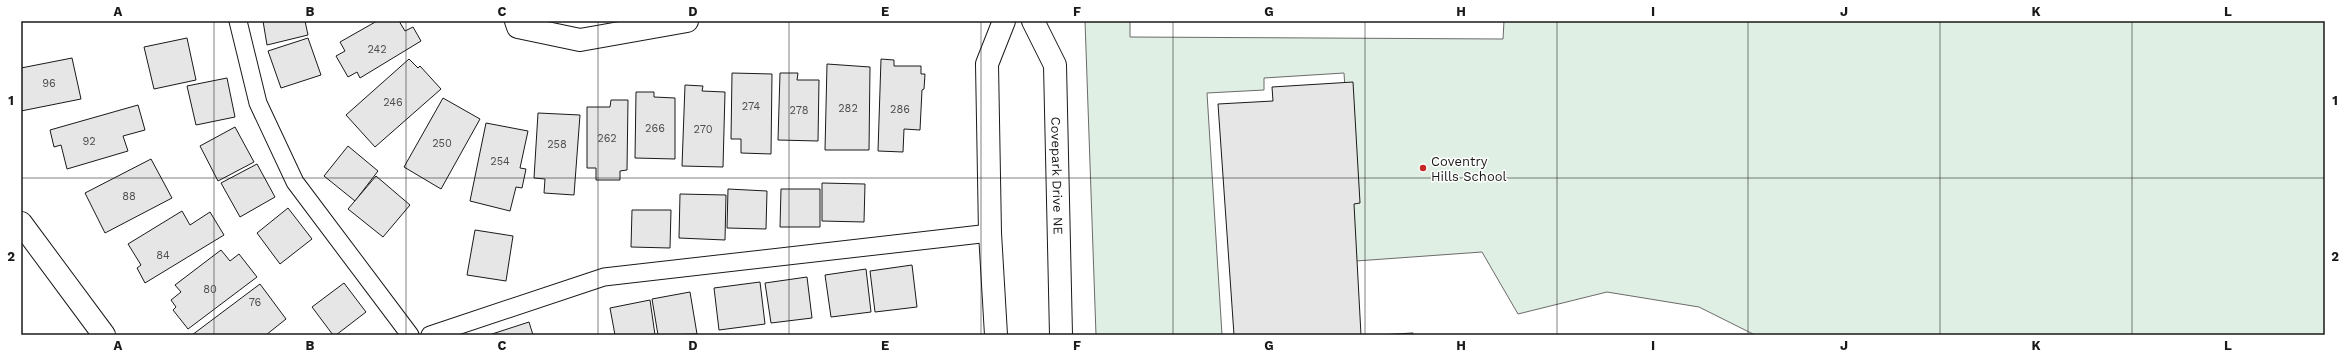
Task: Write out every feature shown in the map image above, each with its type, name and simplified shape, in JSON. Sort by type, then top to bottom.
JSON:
[{"type":"street","points":[[516,21],[518,27],[580,40],[687,21]]},
{"type":"street","points":[[996,335],[990,233],[987,64],[1004,21]]},
{"type":"street","name":"Covepark Drive NE","points":[[1033,21],[1055,65],[1061,335]]},
{"type":"street","points":[[21,223],[104,335]]},
{"type":"lane","points":[[238,21],[258,103],[295,182],[410,335]]},
{"type":"lane","points":[[430,335],[604,277],[990,233]]},
{"type":"green space","points":[[1085,21],[1130,21],[1130,37],[1503,39],[1504,21],[2325,21],[2325,335],[1755,335],[1699,307],[1607,292],[1518,314],[1482,252],[1356,261],[1344,73],[1264,78],[1264,90],[1207,93],[1222,335],[1096,335]]},
{"type":"building","points":[[263,21],[305,21],[308,35],[267,45]]},
{"type":"building","points":[[377,21],[399,21],[405,31],[413,27],[421,41],[360,78],[357,72],[348,77],[336,56],[345,51],[340,42]]},
{"type":"building","points":[[187,38],[196,80],[154,89],[144,47]]},
{"type":"building","points":[[308,38],[321,75],[281,88],[268,51]]},
{"type":"building","points":[[72,58],[81,99],[21,111],[21,68]]},
{"type":"building","points":[[409,59],[418,68],[420,66],[441,89],[375,147],[346,115]]},
{"type":"building","points":[[881,59],[894,60],[894,66],[921,66],[921,74],[925,74],[924,89],[922,90],[920,130],[904,129],[903,152],[878,151]]},
{"type":"building","points":[[827,64],[870,67],[869,150],[825,150]]},
{"type":"building","points":[[732,73],[772,74],[771,154],[741,153],[741,139],[731,139]]},
{"type":"building","points":[[780,73],[798,73],[797,80],[819,80],[818,141],[778,140]]},
{"type":"building","points":[[227,78],[235,117],[196,125],[187,86]]},
{"type":"building","points":[[1353,82],[1360,203],[1354,204],[1361,335],[1234,335],[1218,104],[1273,101],[1272,87]]},
{"type":"building","points":[[685,85],[703,86],[702,91],[725,92],[723,167],[682,166]]},
{"type":"building","points":[[636,92],[654,92],[654,97],[675,98],[675,159],[635,158]]},
{"type":"building","points":[[443,98],[480,119],[441,189],[404,167]]},
{"type":"building","points":[[611,100],[628,100],[627,170],[620,171],[620,180],[596,180],[596,168],[587,168],[587,107],[610,107]]},
{"type":"building","points":[[138,105],[145,130],[123,136],[128,151],[67,169],[61,145],[54,147],[50,130]]},
{"type":"building","points":[[538,113],[580,115],[574,195],[544,193],[545,179],[534,178]]},
{"type":"building","points":[[486,123],[528,131],[520,168],[526,169],[522,188],[516,187],[510,211],[470,201]]},
{"type":"building","points":[[235,127],[254,162],[218,181],[200,146]]},
{"type":"building","points":[[348,146],[378,171],[355,201],[324,176]]},
{"type":"building","points":[[151,159],[172,198],[105,233],[85,193]]},
{"type":"building","points":[[257,164],[275,197],[240,217],[221,183]]},
{"type":"building","points":[[376,176],[410,205],[383,237],[348,209]]},
{"type":"building","points":[[822,183],[865,184],[864,222],[822,221]]},
{"type":"building","points":[[728,189],[767,191],[766,229],[727,228]]},
{"type":"building","points":[[781,189],[820,189],[820,227],[780,227]]},
{"type":"building","points":[[680,194],[726,195],[725,240],[679,238]]},
{"type":"building","points":[[288,208],[312,239],[280,264],[257,233]]},
{"type":"building","points":[[632,210],[671,210],[670,248],[631,247]]},
{"type":"building","points":[[182,211],[190,225],[210,212],[224,235],[145,283],[137,268],[141,265],[128,244]]},
{"type":"building","points":[[475,230],[513,236],[506,281],[467,275]]},
{"type":"building","points":[[221,250],[230,261],[239,254],[257,277],[188,329],[173,310],[176,307],[171,300],[181,292],[175,285]]},
{"type":"building","points":[[912,265],[917,307],[875,312],[870,271]]},
{"type":"building","points":[[866,269],[871,312],[831,317],[825,275]]},
{"type":"building","points":[[807,277],[812,318],[771,323],[765,283]]},
{"type":"building","points":[[760,282],[765,324],[719,330],[714,288]]},
{"type":"building","points":[[344,283],[366,312],[336,335],[333,335],[312,307]]},
{"type":"building","points":[[260,284],[286,319],[266,335],[192,335]]},
{"type":"building","points":[[690,292],[697,334],[658,335],[652,299]]},
{"type":"building","points":[[650,300],[655,335],[615,335],[610,308]]},
{"type":"building","points":[[529,322],[533,335],[492,335],[492,334]]},
{"type":"building","points":[[1413,333],[1413,335],[1380,335]]},
{"type":"place","name":"Coventry Hills School","points":[[1423,168]]}]
